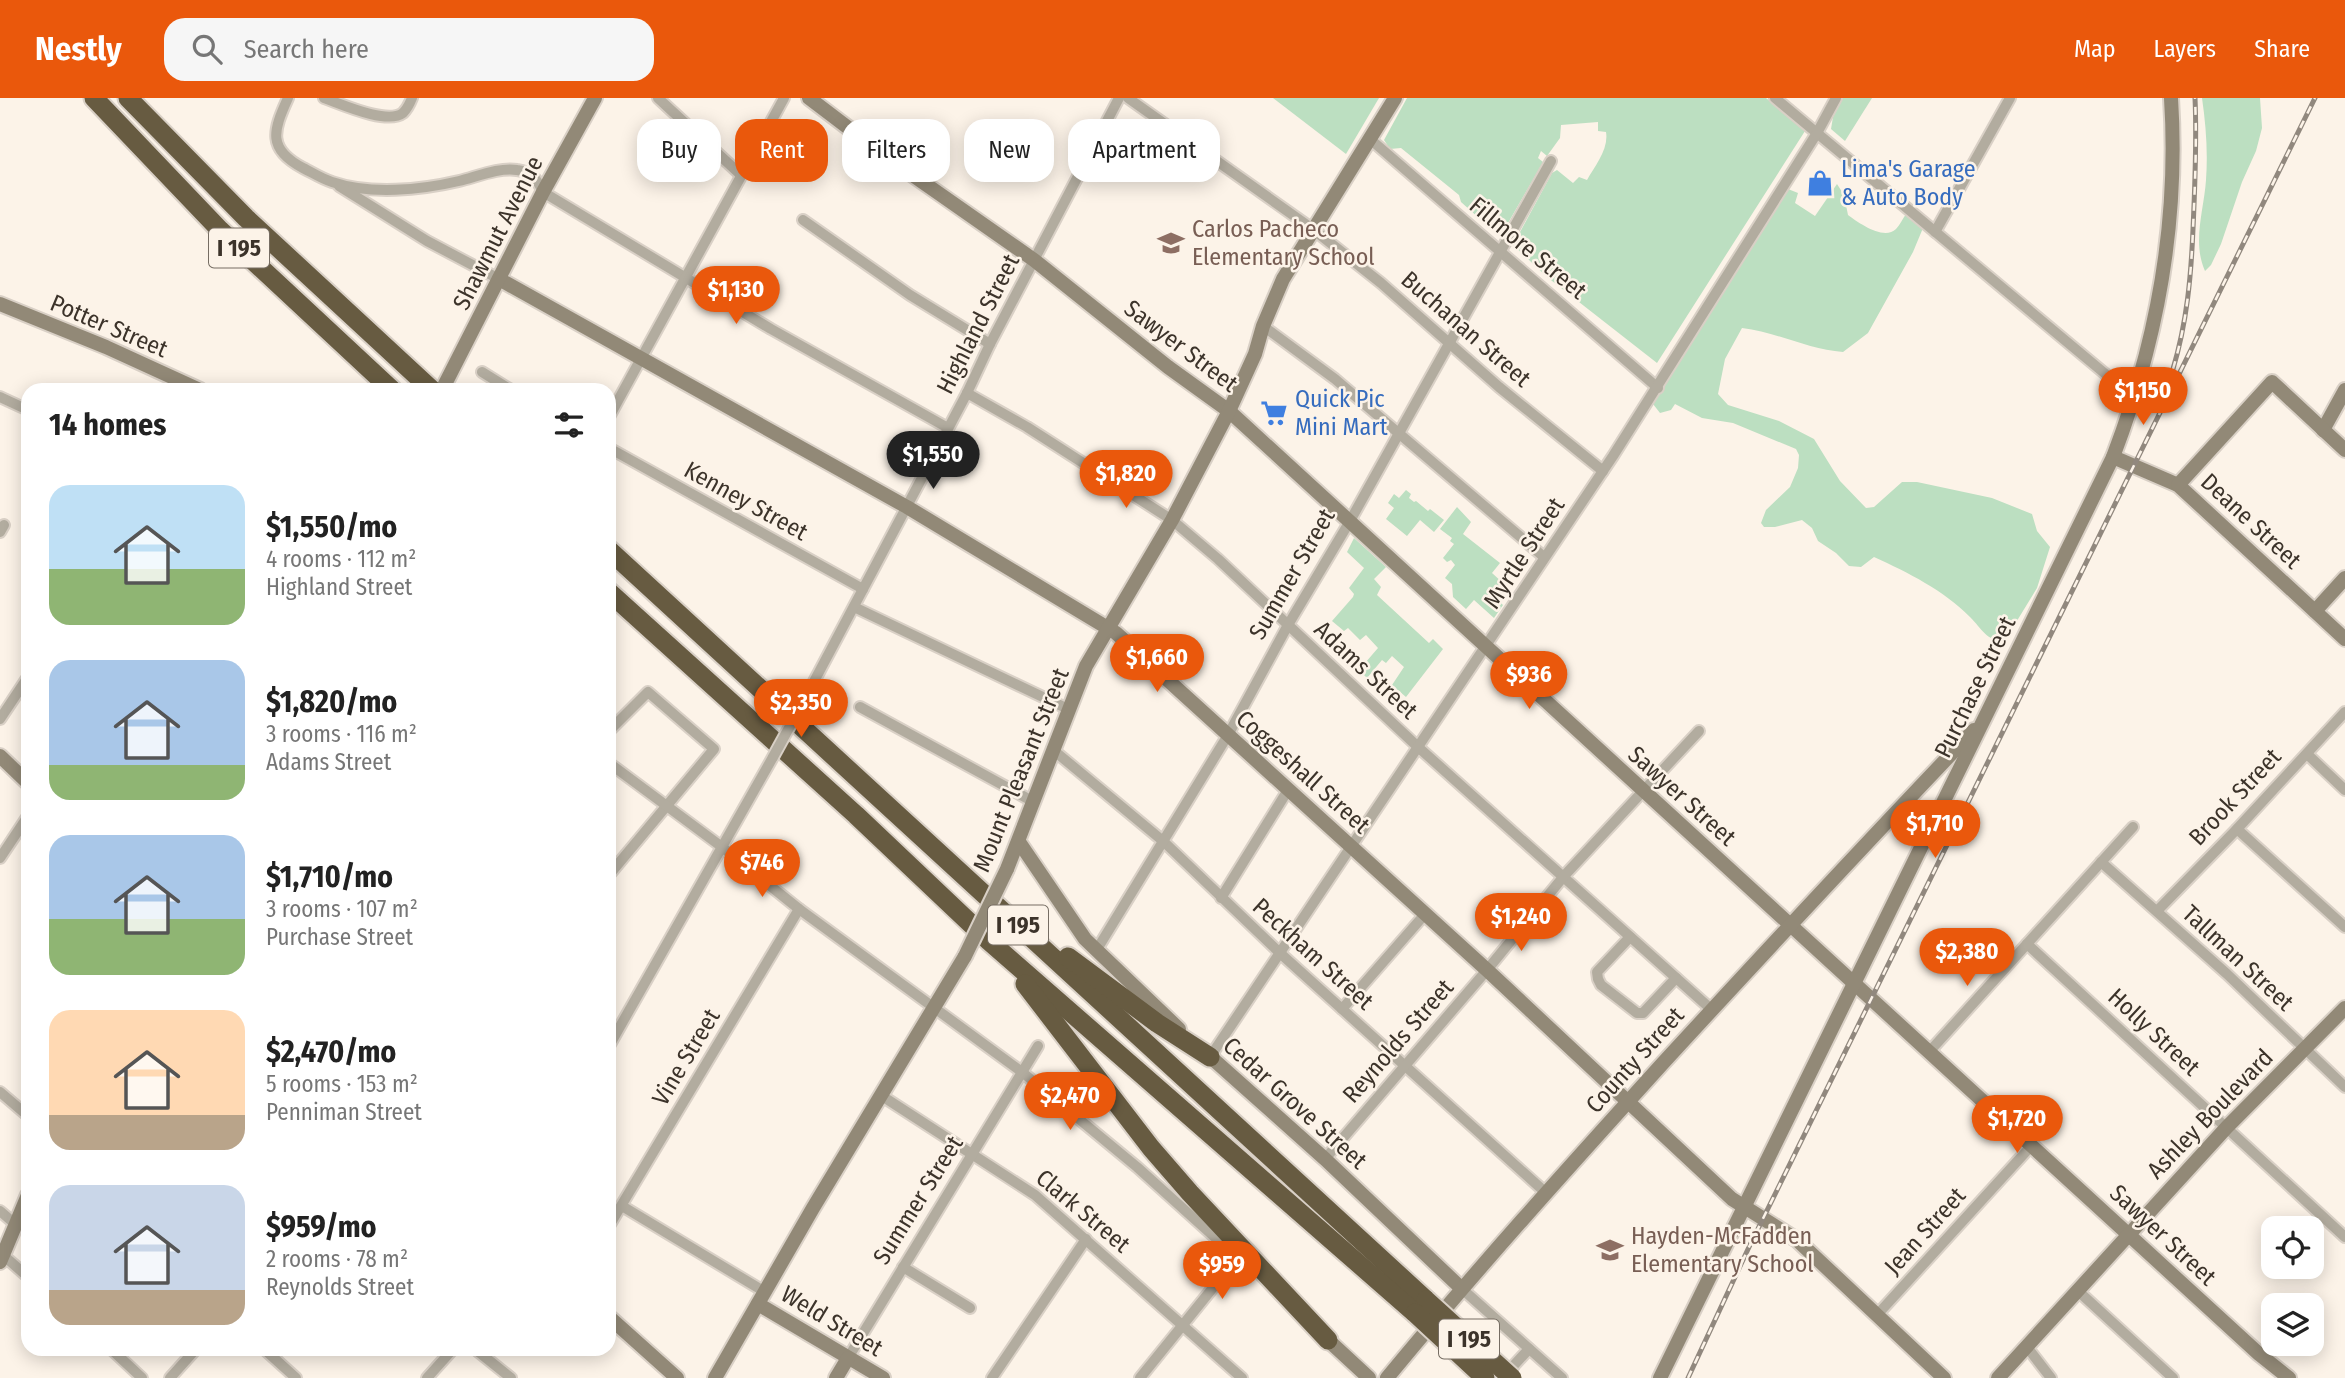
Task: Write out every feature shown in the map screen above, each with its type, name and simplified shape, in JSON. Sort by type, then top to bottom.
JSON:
[{"type":"highway","name":"I 195","points":[[94,98],[220,230],[384,383]]},
{"type":"highway","name":"I 195","points":[[128,98],[246,218],[434,383]]},
{"type":"highway","name":"I 195","points":[[616,556],[1167,1064],[1420,1307],[1485,1378]]},
{"type":"highway","name":"I 195","points":[[616,598],[856,815],[989,941],[1420,1307],[1512,1378]]},
{"type":"highway","points":[[1003,911],[1147,1016],[1210,1057]]},
{"type":"highway","points":[[989,941],[1051,1015],[1151,1148],[1328,1340]]},
{"type":"main road","name":"Shawmut Avenue","points":[[443,383],[595,98]]},
{"type":"main road","name":"Sawyer Street","points":[[810,98],[874,148],[1034,260],[1168,368],[1229,411],[2259,1354],[2289,1378]]},
{"type":"main road","name":"Mount Pleasant Street","points":[[715,1378],[813,1208],[965,956],[1007,869],[1086,666],[1172,520],[1229,411],[1255,354],[1263,326],[1283,279],[1395,98]]},
{"type":"main road","name":"Purchase Street","points":[[1660,1378],[2113,457],[2154,325],[2165,257],[2173,172],[2171,98]]},
{"type":"main road","name":"Coggeshall Street","points":[[499,279],[907,507],[1108,627],[1426,913],[1743,1208],[1791,1235],[1944,1378]]},
{"type":"main road","name":"Potter Street","points":[[1,305],[106,347],[185,383]]},
{"type":"main road","points":[[2178,485],[2272,383],[2345,450]]},
{"type":"main road","points":[[2323,430],[2345,390]]},
{"type":"main road","name":"Deane Street","points":[[2113,457],[2178,485],[2345,639]]},
{"type":"main road","points":[[2315,611],[2345,578]]},
{"type":"main road","name":"County Street","points":[[1387,1378],[1545,1192],[1982,721]]},
{"type":"main road","points":[[0,756],[21,776]]},
{"type":"main road","points":[[1926,780],[1948,796]]},
{"type":"main road","name":"Cedar Grove Street","points":[[1018,842],[1096,951],[1325,1159],[1461,1288]]},
{"type":"main road","name":"Ashley Boulevard","points":[[1998,1378],[2227,1127],[2345,1009]]},
{"type":"main road","points":[[1,1258],[21,1211]]},
{"type":"main road","name":"Weld Street","points":[[762,1298],[848,1358],[883,1378]]},
{"type":"main road","points":[[616,1323],[677,1378]]},
{"type":"main road","points":[[1328,1340],[1368,1378]]},
{"type":"main road","name":"Summer Street","points":[[835,1378],[848,1358]]},
{"type":"street","points":[[288,98],[278,123],[276,146],[294,163],[334,183],[368,188],[419,187],[514,169],[537,178],[543,192],[685,278],[948,428]]},
{"type":"street","points":[[324,98],[363,112],[394,116],[405,110],[412,98]]},
{"type":"street","points":[[658,98],[735,169]]},
{"type":"street","points":[[772,119],[784,98]]},
{"type":"street","name":"Highland Street","points":[[616,1033],[801,706],[1119,98]]},
{"type":"street","name":"Buchanan Street","points":[[1128,98],[1314,230],[1603,471]]},
{"type":"street","points":[[1776,98],[2133,397]]},
{"type":"street","name":"Myrtle Street","points":[[1210,1057],[1353,848],[1658,388],[1817,133],[1836,98]]},
{"type":"street","points":[[1935,232],[2010,98]]},
{"type":"street","name":"Fillmore Street","points":[[1370,139],[1658,388]]},
{"type":"street","name":"Summer Street","points":[[1096,951],[1228,736],[1551,161]]},
{"type":"street","points":[[616,404],[737,182]]},
{"type":"street","name":"Coggeshall Street","points":[[334,183],[427,241],[499,279]]},
{"type":"street","points":[[803,220],[910,295],[990,344]]},
{"type":"street","points":[[1263,326],[1335,379],[1544,557]]},
{"type":"street","points":[[482,372],[500,383]]},
{"type":"street","name":"Adams Street","points":[[967,393],[1027,427],[1172,520],[1219,559],[1418,747],[1712,1010]]},
{"type":"street","points":[[0,397],[21,407]]},
{"type":"street","name":"Kenney Street","points":[[616,452],[863,589]]},
{"type":"street","points":[[853,607],[1068,709]]},
{"type":"street","points":[[0,719],[21,688]]},
{"type":"street","points":[[616,725],[648,692],[714,749],[616,868]]},
{"type":"street","points":[[860,707],[1032,801]]},
{"type":"street","name":"Brook Street","points":[[2157,911],[2345,712]]},
{"type":"street","name":"Reynolds Street","points":[[1325,1159],[1564,876],[1699,731]]},
{"type":"street","name":"Peckham Street","points":[[1052,749],[1163,841],[1281,954],[1545,1192]]},
{"type":"street","points":[[2306,754],[2345,790]]},
{"type":"street","points":[[616,768],[722,847],[799,909],[1022,1072],[1137,1167],[1328,1340]]},
{"type":"street","points":[[1221,898],[1288,790]]},
{"type":"street","points":[[0,859],[21,827]]},
{"type":"street","points":[[1929,1052],[2133,827]]},
{"type":"street","points":[[2237,829],[2345,927]]},
{"type":"street","name":"Tallman Street","points":[[2101,862],[2227,974],[2345,1087]]},
{"type":"street","name":"Vine Street","points":[[616,1215],[799,909]]},
{"type":"street","points":[[1342,1009],[1426,913]]},
{"type":"street","points":[[1630,937],[1597,972],[1601,985],[1637,1013],[1643,1013],[1676,978]]},
{"type":"street","name":"Holly Street","points":[[2027,944],[2345,1237]]},
{"type":"street","name":"Summer Street","points":[[848,1358],[1038,1046]]},
{"type":"street","points":[[0,1092],[21,1110]]},
{"type":"street","name":"Clark Street","points":[[882,1096],[1035,1195],[1242,1378]]},
{"type":"street","name":"Jean Street","points":[[1877,1315],[2032,1144]]},
{"type":"street","points":[[622,1206],[762,1298]]},
{"type":"street","points":[[0,1212],[15,1224]]},
{"type":"street","points":[[992,1378],[1086,1239]]},
{"type":"street","points":[[1,1258],[21,1272]]},
{"type":"street","points":[[1140,1378],[1237,1258]]},
{"type":"street","points":[[903,1267],[970,1308]]},
{"type":"street","name":"Cedar Grove Street","points":[[1461,1288],[1562,1378]]},
{"type":"street","points":[[2077,1290],[2174,1378]]},
{"type":"street","points":[[2027,1348],[2051,1378]]},
{"type":"street","points":[[1502,1378],[1529,1349]]},
{"type":"street","points":[[118,1356],[142,1378]]},
{"type":"street","points":[[170,1378],[190,1356]]},
{"type":"street","points":[[272,1356],[296,1378]]},
{"type":"street","points":[[427,1378],[447,1356]]},
{"type":"street","points":[[484,1356],[511,1378]]},
{"type":"green space","points":[[1273,98],[1379,98],[1346,154]]},
{"type":"green space","points":[[1407,98],[1766,98],[1805,131],[1657,363],[1547,277],[1513,245],[1552,173],[1557,170],[1573,183],[1579,177],[1587,180],[1605,145],[1606,132],[1598,131],[1598,122],[1561,125],[1560,138],[1547,156],[1541,151],[1538,158],[1543,162],[1500,237],[1461,202],[1459,195],[1401,148],[1390,149],[1384,140]]},
{"type":"green space","points":[[1843,98],[1872,98],[1845,141],[1831,129],[1833,117]]},
{"type":"green space","points":[[2202,98],[2260,98],[2262,128],[2221,244],[2211,265],[2205,271],[2199,249],[2207,160]]},
{"type":"green space","points":[[1837,184],[1844,195],[1848,215],[1865,226],[1878,232],[1891,232],[1906,214],[1923,228],[1913,252],[1868,333],[1843,352],[1742,328],[1725,359],[1718,394],[1728,405],[1779,421],[1814,439],[1840,481],[1866,508],[1874,507],[1902,482],[1917,482],[1992,498],[2032,514],[2037,531],[2050,547],[2037,588],[2004,642],[1988,636],[1949,598],[1900,569],[1874,557],[1861,567],[1849,566],[1818,541],[1812,528],[1802,520],[1764,527],[1761,523],[1766,510],[1790,487],[1798,468],[1799,455],[1796,449],[1733,423],[1702,418],[1675,404],[1671,410],[1660,413],[1653,404],[1788,189],[1798,193],[1795,203],[1815,216]]},
{"type":"green space","points":[[1406,490],[1414,502],[1428,511],[1430,509],[1444,520],[1434,532],[1420,520],[1407,536],[1386,519],[1394,508],[1388,503],[1394,494],[1399,498]]},
{"type":"green space","points":[[1457,507],[1471,522],[1463,534],[1500,563],[1492,573],[1503,583],[1493,595],[1503,605],[1494,618],[1474,600],[1466,609],[1453,597],[1452,584],[1445,578],[1455,565],[1451,560],[1447,562],[1443,558],[1454,544],[1450,541],[1452,538],[1440,529]]},
{"type":"green space","points":[[1354,538],[1386,567],[1374,579],[1381,587],[1377,595],[1429,643],[1433,639],[1443,649],[1406,697],[1392,685],[1404,667],[1392,656],[1386,663],[1382,660],[1367,678],[1359,670],[1378,648],[1366,635],[1360,640],[1348,628],[1344,631],[1332,621],[1353,597],[1354,594],[1349,588],[1364,568],[1347,552]]},
{"type":"railway","points":[[2173,369],[2185,317],[2191,265],[2196,164],[2195,98]]},
{"type":"railway","points":[[1688,1378],[1749,1247],[2315,98]]},
{"type":"place","name":"Lima's Garage & Auto Body","points":[[1820,183]]},
{"type":"place","name":"Carlos Pacheco Elementary School","points":[[1171,243]]},
{"type":"place","name":"Quick Pic Mini Mart","points":[[1274,413]]},
{"type":"place","name":"Hayden-McFadden Elementary School","points":[[1610,1250]]}]
